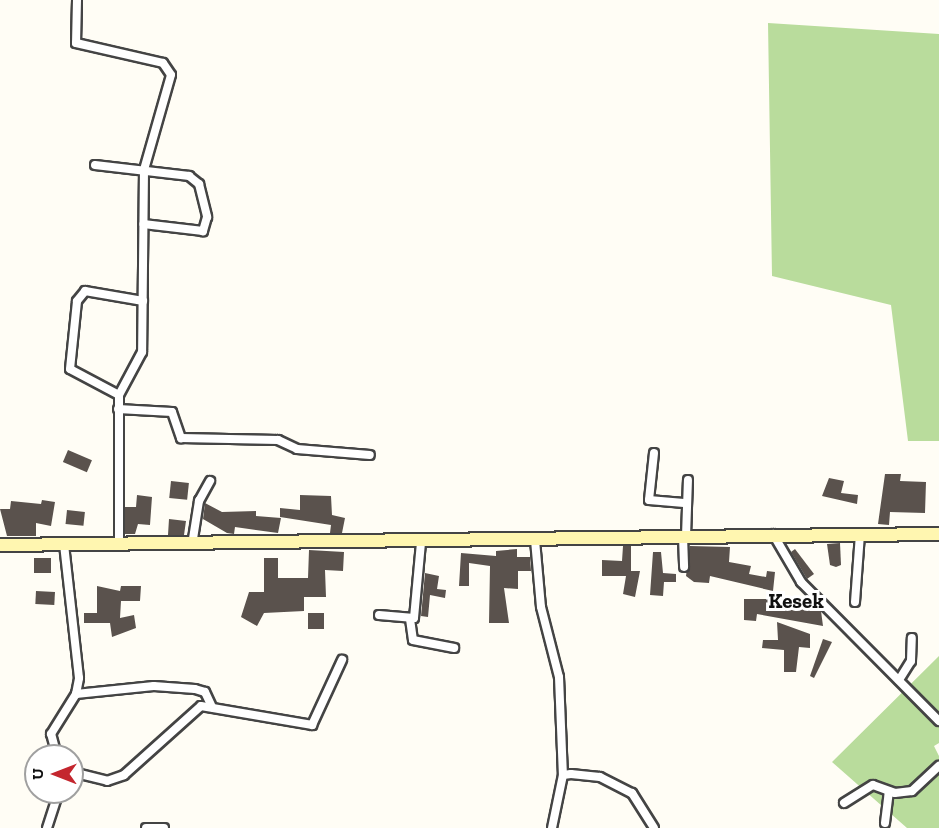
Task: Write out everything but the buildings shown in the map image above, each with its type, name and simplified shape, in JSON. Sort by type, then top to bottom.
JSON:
[{"type":"main road","points":[[0,545],[192,546],[773,533],[939,534]]},
{"type":"street","points":[[77,0],[76,43],[169,67],[144,170],[142,352],[119,395],[119,546]]},
{"type":"street","points":[[95,165],[192,177],[202,189],[207,217],[200,233],[143,225]]},
{"type":"street","points":[[119,395],[77,376],[67,363],[77,301],[85,291],[143,301]]},
{"type":"street","points":[[118,409],[172,412],[181,438],[278,440],[297,449],[370,455]]},
{"type":"street","points":[[654,453],[649,500],[687,503]]},
{"type":"street","points":[[684,567],[688,480]]},
{"type":"street","points":[[192,546],[199,501],[210,481]]},
{"type":"street","points":[[773,533],[801,582],[939,722]]},
{"type":"street","points":[[855,603],[860,534]]},
{"type":"street","points":[[535,540],[541,607],[560,677],[563,775],[552,828]]},
{"type":"street","points":[[422,542],[410,619],[412,640],[454,648]]},
{"type":"street","points":[[54,744],[51,734],[76,694],[64,544]]},
{"type":"street","points":[[379,615],[410,619]]},
{"type":"street","points":[[899,680],[913,656],[912,638]]},
{"type":"street","points":[[84,774],[115,779],[152,754],[196,708],[212,707],[306,727],[317,722],[342,660]]},
{"type":"street","points":[[76,694],[154,686],[195,689],[205,692],[212,707]]},
{"type":"street","points":[[844,803],[873,784],[889,791],[912,791],[939,766]]},
{"type":"street","points":[[563,775],[600,777],[632,793],[654,828]]},
{"type":"street","points":[[885,823],[889,791]]},
{"type":"street","points":[[47,828],[55,804]]},
{"type":"street","points":[[146,828],[164,828]]},
{"type":"green space","points":[[768,23],[939,34],[939,441],[908,441],[891,305],[772,276]]},
{"type":"green space","points":[[939,656],[939,743],[934,746],[939,756],[939,828],[907,828],[832,762]]},
{"type":"district","name":"Kesek","points":[[796,601]]}]
